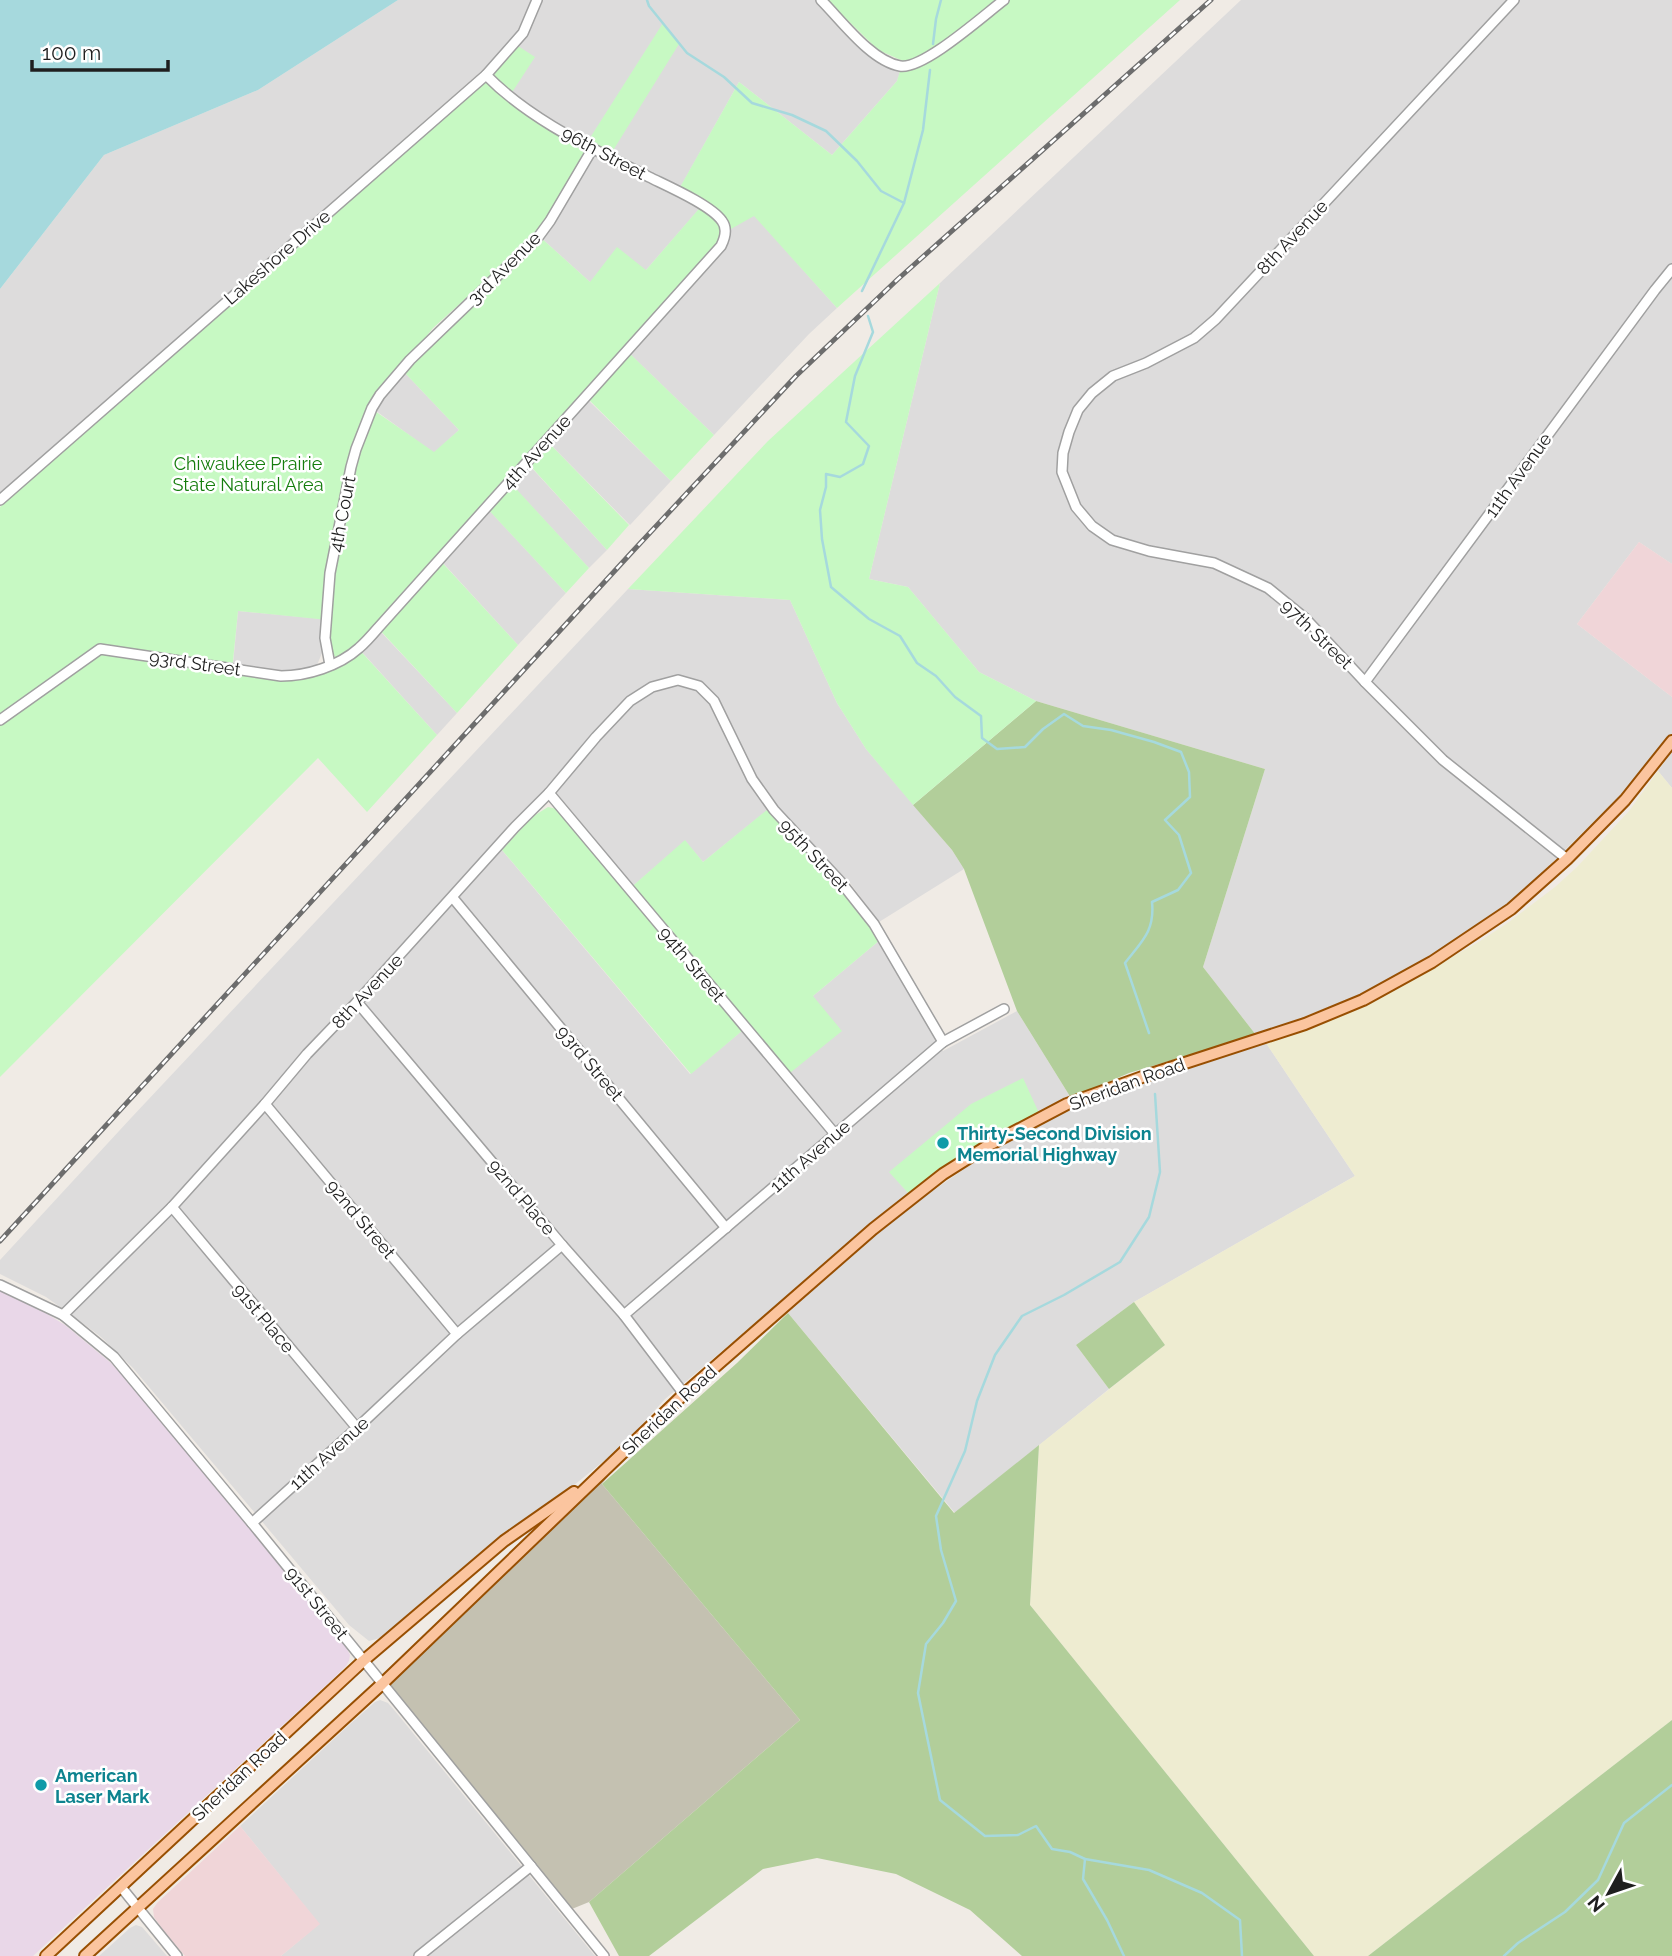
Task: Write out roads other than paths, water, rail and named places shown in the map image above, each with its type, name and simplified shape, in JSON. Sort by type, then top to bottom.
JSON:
[{"type":"main road","name":"Sheridan Road","points":[[85,1956],[382,1684],[684,1394],[873,1229],[943,1174],[989,1145],[1067,1104],[1306,1024],[1363,1000],[1432,962],[1511,909],[1567,859],[1625,800],[1672,741]]},
{"type":"main road","name":"Sheridan Road","points":[[46,1956],[363,1661],[504,1541],[603,1472]]},
{"type":"street","name":"Lakeshore Drive","points":[[0,500],[486,75],[523,33],[537,0]]},
{"type":"street","points":[[821,0],[869,48],[901,66],[925,60],[1004,0]]},
{"type":"street","name":"8th Avenue","points":[[1063,453],[1078,410],[1092,393],[1113,376],[1146,363],[1194,338],[1216,319],[1514,0]]},
{"type":"street","name":"96th Street","points":[[486,75],[528,112],[693,200],[720,218],[725,226]]},
{"type":"street","name":"3rd Avenue","points":[[397,374],[539,236],[593,148]]},
{"type":"street","name":"4th Avenue","points":[[330,665],[359,649],[439,561],[715,253],[725,238],[725,226]]},
{"type":"street","name":"11th Avenue","points":[[1365,682],[1672,269]]},
{"type":"street","name":"4th Court","points":[[330,665],[325,645],[326,610],[330,573],[351,467],[372,408],[397,374]]},
{"type":"street","name":"97th Street","points":[[1063,453],[1062,471],[1068,488],[1076,508],[1092,526],[1112,540],[1149,551],[1214,563],[1268,588],[1306,619],[1443,760],[1567,859]]},
{"type":"street","name":"93rd Street","points":[[0,720],[100,649],[282,676],[296,676],[330,665]]},
{"type":"street","name":"8th Avenue","points":[[63,1315],[172,1207],[307,1054],[453,898],[515,827],[550,793],[630,701],[652,687],[678,680]]},
{"type":"street","name":"95th Street","points":[[678,680],[699,686],[714,701],[752,779],[774,810],[841,881],[874,924],[943,1042]]},
{"type":"street","name":"94th Street","points":[[550,793],[835,1134]]},
{"type":"street","name":"93rd Street","points":[[453,898],[726,1228]]},
{"type":"street","name":"92nd Place","points":[[357,1002],[624,1315],[684,1394]]},
{"type":"street","name":"11th Avenue","points":[[624,1315],[943,1042],[1004,1009]]},
{"type":"street","name":"92nd Street","points":[[265,1104],[457,1334]]},
{"type":"street","name":"91st Place","points":[[172,1207],[357,1428]]},
{"type":"street","name":"11th Avenue","points":[[252,1522],[457,1334],[562,1245]]},
{"type":"street","name":"91st Street","points":[[0,1285],[63,1315],[114,1357],[252,1522],[604,1956]]},
{"type":"street","points":[[419,1956],[531,1866]]},
{"type":"street","points":[[121,1887],[177,1956]]},
{"type":"water","points":[[0,0],[398,0],[258,90],[104,155],[0,289]]},
{"type":"waterway","points":[[647,0],[687,53],[724,77],[752,103],[792,115],[826,131],[857,161],[881,191],[904,203]]},
{"type":"waterway","points":[[933,44],[941,0]]},
{"type":"waterway","points":[[862,291],[904,203],[923,130],[930,70]]},
{"type":"waterway","points":[[868,316],[873,332],[855,376],[846,422],[869,446],[863,464],[840,477],[826,474],[826,487],[820,510],[822,539],[831,587],[869,619],[900,636],[917,663],[936,676],[955,697],[981,716],[982,738],[997,749],[1025,747],[1043,729],[1064,714],[1083,726],[1111,730],[1181,752],[1189,772],[1190,797],[1165,820],[1179,835],[1191,873],[1178,890],[1152,902],[1149,928],[1142,942],[1125,963],[1149,1033]]},
{"type":"waterway","points":[[1155,1094],[1160,1172],[1149,1217],[1120,1262],[1022,1316],[995,1355],[977,1401],[965,1451],[936,1516],[941,1550],[956,1601],[926,1644],[918,1693],[940,1800],[985,1836],[1018,1835],[1036,1826],[1052,1849],[1070,1852],[1085,1859],[1149,1870],[1202,1893],[1240,1920],[1242,1956]]},
{"type":"waterway","points":[[1504,1956],[1518,1943],[1565,1912],[1598,1880],[1624,1823],[1672,1785]]},
{"type":"waterway","points":[[1085,1859],[1083,1879],[1124,1956]]},
{"type":"railway","points":[[0,1241],[796,376],[898,279],[1211,0]]},
{"type":"place","name":"Thirty-Second Division Memorial Highway","points":[[943,1143]]},
{"type":"place","name":"American Laser Mark","points":[[41,1785]]},
{"type":"park label","name":"Chiwaukee Prairie State Natural Area","points":[[248,473]]}]
